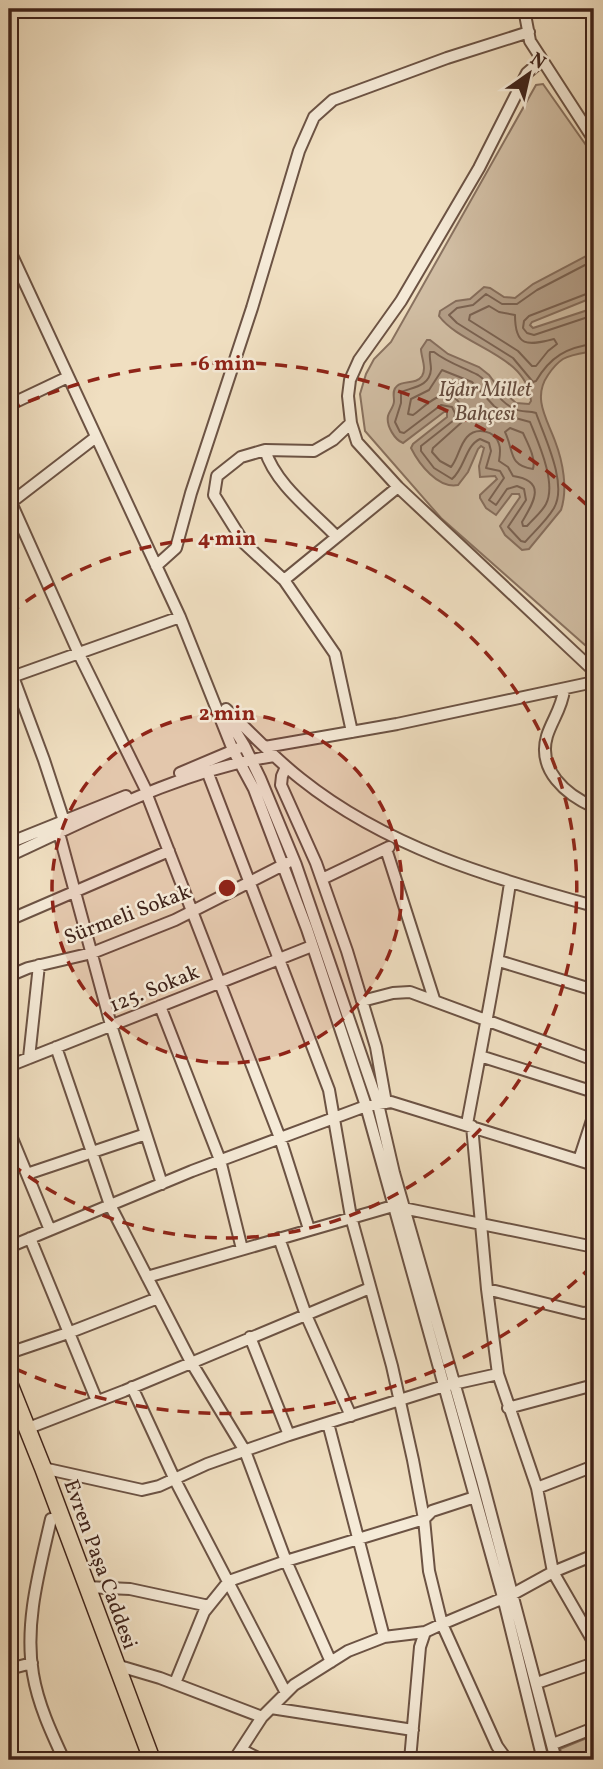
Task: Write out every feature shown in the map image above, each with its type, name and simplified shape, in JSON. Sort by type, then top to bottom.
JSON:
[{"type":"highway","name":"Evren Paşa Caddesi","points":[[9,1382],[152,1760]]},
{"type":"highway","name":"Evren Paşa Caddesi","points":[[9,1409],[141,1760]]},
{"type":"street","points":[[524,9],[530,41],[594,140]]},
{"type":"street","points":[[156,566],[176,548],[299,151],[314,117],[333,100],[447,58],[529,32]]},
{"type":"street","points":[[541,61],[527,73],[468,187],[401,301],[359,359],[350,380],[348,396],[351,423],[358,442],[398,487],[594,671]]},
{"type":"street","points":[[9,248],[180,617],[214,697],[239,748],[251,759],[382,1104]]},
{"type":"street","points":[[9,405],[68,377]]},
{"type":"street","points":[[351,423],[332,440],[314,450],[265,450],[241,457],[217,476],[214,495],[244,543],[284,580],[335,654],[352,732]]},
{"type":"street","points":[[96,437],[10,501],[79,654],[146,791],[280,1138],[309,1229]]},
{"type":"street","points":[[265,450],[268,461],[282,480],[336,536]]},
{"type":"street","points":[[284,580],[398,487]]},
{"type":"street","points":[[162,1184],[111,1025],[59,833],[64,821],[10,674],[79,654],[180,617]]},
{"type":"street","points":[[9,856],[239,748],[352,732],[594,682]]},
{"type":"street","points":[[564,690],[559,712],[545,744],[547,764],[554,778],[566,790],[594,807]]},
{"type":"street","points":[[214,697],[286,767],[355,816],[420,849],[510,883],[594,906]]},
{"type":"street","points":[[239,748],[239,761],[288,862],[312,946],[398,1207],[508,1596],[543,1760]]},
{"type":"street","points":[[9,843],[146,791],[239,761],[274,756]]},
{"type":"street","points":[[286,767],[281,785],[322,879],[376,1047],[398,1207]]},
{"type":"street","points":[[207,771],[329,1090],[351,1217],[400,1401],[424,1519],[429,1571],[442,1624],[497,1746],[507,1760]]},
{"type":"street","points":[[322,879],[386,849],[397,838]]},
{"type":"street","points":[[386,849],[434,999]]},
{"type":"street","points":[[9,920],[169,851]]},
{"type":"street","name":"Sürmeli Sokak","points":[[9,976],[39,965],[92,953],[193,912],[288,862]]},
{"type":"street","points":[[510,883],[499,961],[485,1021],[469,1125],[487,1289],[498,1374],[537,1488],[553,1572],[594,1643]]},
{"type":"street","name":"125. Sokak","points":[[9,1066],[312,946]]},
{"type":"street","points":[[499,961],[594,990]]},
{"type":"street","points":[[29,1058],[39,965]]},
{"type":"street","points":[[362,1000],[410,992],[594,1060]]},
{"type":"street","points":[[160,1006],[220,1160],[242,1249]]},
{"type":"street","points":[[57,1047],[110,1205],[191,1362],[245,1451],[286,1561],[331,1662]]},
{"type":"street","points":[[480,1056],[594,1092]]},
{"type":"street","points":[[9,1247],[220,1160],[366,1106],[391,1102],[594,1165]]},
{"type":"street","points":[[579,1160],[594,1114]]},
{"type":"street","points":[[9,1131],[50,1230]]},
{"type":"street","points":[[27,1174],[146,1134]]},
{"type":"street","points":[[147,1277],[351,1217],[398,1207],[594,1247]]},
{"type":"street","points":[[30,1238],[96,1402]]},
{"type":"street","points":[[279,1238],[306,1315],[351,1416]]},
{"type":"street","points":[[26,1429],[370,1288]]},
{"type":"street","points":[[487,1289],[583,1312],[594,1312]]},
{"type":"street","points":[[9,1353],[158,1298]]},
{"type":"street","points":[[250,1337],[289,1435]]},
{"type":"street","points":[[43,1468],[142,1490],[159,1486],[207,1464],[289,1435],[450,1385],[498,1374]]},
{"type":"street","points":[[450,1385],[475,1497],[537,1684],[556,1760]]},
{"type":"street","points":[[508,1408],[594,1385]]},
{"type":"street","points":[[132,1387],[175,1480],[286,1693]]},
{"type":"street","points":[[328,1423],[384,1637]]},
{"type":"street","points":[[537,1488],[594,1466]]},
{"type":"street","points":[[175,1683],[204,1612],[229,1581],[424,1519],[432,1511],[475,1497]]},
{"type":"street","points":[[51,1519],[36,1583],[31,1636],[32,1664],[43,1712],[64,1760]]},
{"type":"street","points":[[234,1760],[262,1717],[294,1685],[348,1651],[384,1637],[425,1632],[594,1555]]},
{"type":"street","points":[[86,1587],[130,1589],[209,1606]]},
{"type":"street","points":[[410,1760],[420,1647],[425,1632]]},
{"type":"street","points":[[537,1684],[594,1663]]},
{"type":"street","points":[[9,1669],[32,1664]]},
{"type":"street","points":[[116,1665],[175,1683],[262,1717]]},
{"type":"street","points":[[271,1708],[413,1730]]},
{"type":"street","points":[[553,1744],[594,1728]]},
{"type":"street","points":[[242,1750],[262,1760]]},
{"type":"green space","name":"Iğdır Millet Bahçesi","points":[[543,84],[588,148],[594,164],[594,653],[441,518],[365,431],[360,394],[374,359],[391,342],[536,85]]},
{"type":"green space","points":[[594,1735],[594,1760],[564,1760],[560,1749]]},
{"type":"water","points":[[586,256],[591,258],[594,268],[594,297],[530,325],[533,328],[594,308],[594,351],[563,359],[553,368],[543,384],[542,408],[558,449],[564,484],[563,502],[561,510],[529,549],[522,550],[505,535],[500,526],[520,497],[519,494],[512,494],[496,515],[486,508],[480,498],[497,479],[495,476],[480,477],[479,466],[484,448],[481,446],[478,449],[468,472],[458,485],[443,483],[424,468],[411,448],[447,417],[447,412],[403,443],[392,432],[388,416],[394,403],[395,388],[400,384],[417,381],[422,376],[424,366],[421,349],[427,340],[448,354],[479,367],[516,403],[529,404],[531,401],[527,385],[518,372],[492,352],[449,327],[439,316],[440,311],[456,301],[470,299],[484,287],[504,297],[515,298],[533,284]]}]
